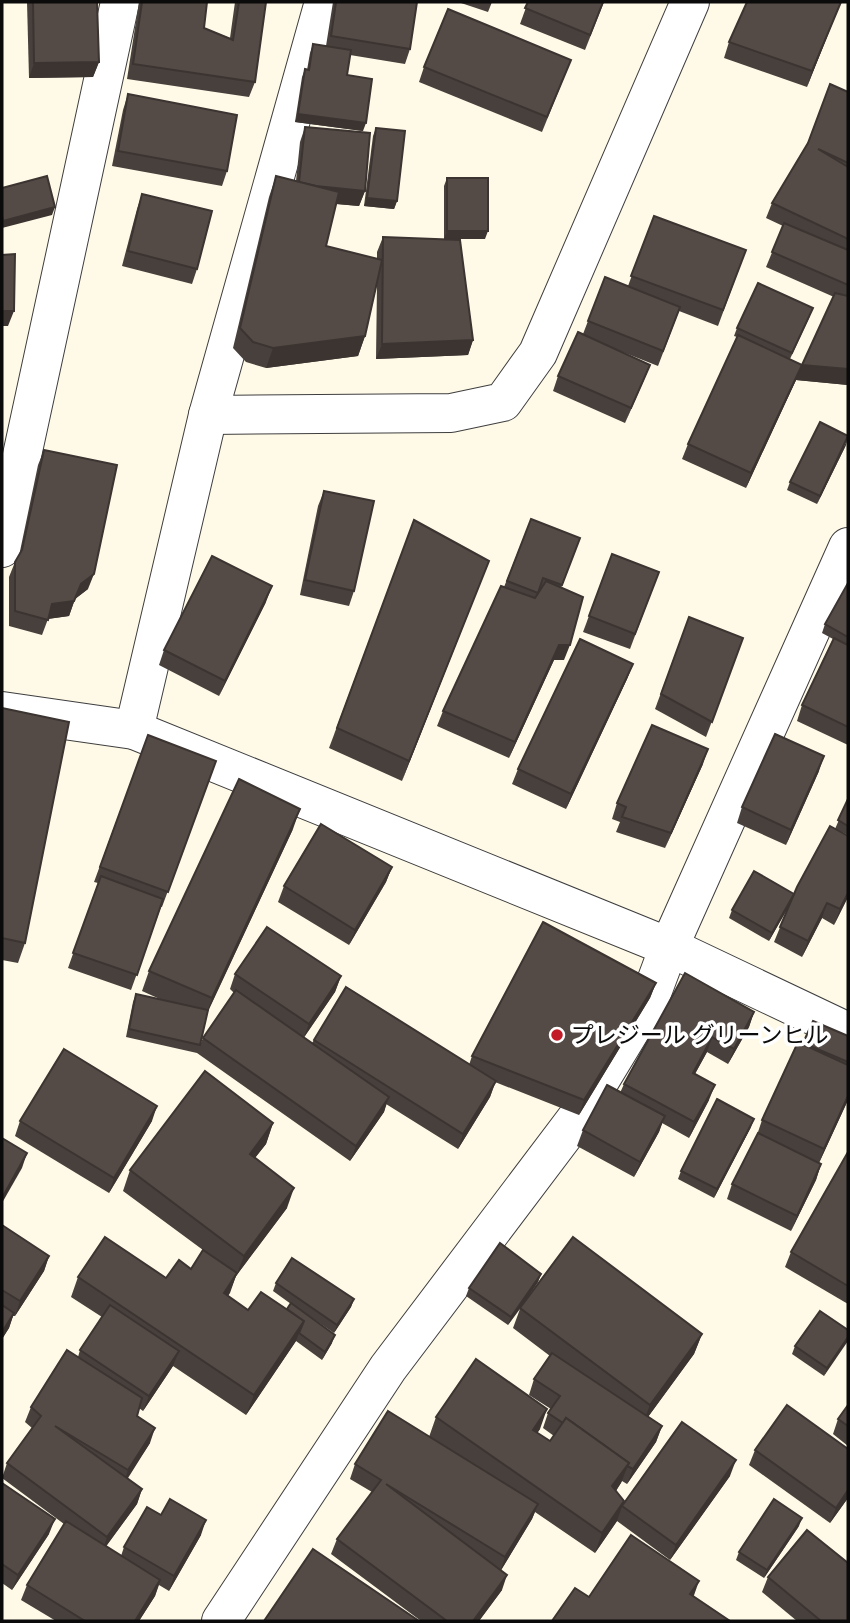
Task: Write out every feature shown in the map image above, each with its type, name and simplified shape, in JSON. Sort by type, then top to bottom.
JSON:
[{"type":"street","points":[[2,548],[120,2]]},
{"type":"street","points":[[134,730],[208,415],[324,2]]},
{"type":"street","points":[[208,415],[451,413],[503,402],[537,353],[690,2]]},
{"type":"street","points":[[221,1621],[388,1368],[579,1115],[650,999],[669,947],[848,547]]},
{"type":"street","points":[[2,711],[134,730],[669,947],[848,1032]]},
{"type":"building","points":[[33,2],[97,2],[99,62],[34,63]]},
{"type":"building","points":[[142,2],[207,2],[204,28],[233,40],[239,2],[266,2],[255,82],[133,64]]},
{"type":"building","points":[[336,2],[417,2],[410,49],[331,36]]},
{"type":"building","points":[[528,2],[603,2],[590,35],[525,8]]},
{"type":"building","points":[[747,2],[841,2],[812,71],[729,42]]},
{"type":"building","points":[[448,9],[571,60],[547,117],[424,67]]},
{"type":"building","points":[[313,44],[351,50],[347,75],[372,79],[366,123],[298,114],[305,69],[309,70]]},
{"type":"building","points":[[830,84],[848,92],[848,163],[818,149],[848,167],[848,239],[772,203],[808,143]]},
{"type":"building","points":[[128,94],[237,115],[227,171],[118,151]]},
{"type":"building","points":[[305,127],[370,133],[365,191],[299,182]]},
{"type":"building","points":[[376,128],[405,131],[397,201],[367,198]]},
{"type":"building","points":[[47,176],[55,207],[3,221],[2,188]]},
{"type":"building","points":[[276,176],[339,192],[326,246],[382,260],[365,336],[273,348],[253,342],[240,328]]},
{"type":"building","points":[[447,178],[488,178],[488,231],[447,231]]},
{"type":"building","points":[[142,194],[212,211],[197,269],[128,251]]},
{"type":"building","points":[[654,216],[746,250],[723,310],[631,276]]},
{"type":"building","points":[[784,223],[848,250],[848,285],[772,252]]},
{"type":"building","points":[[383,237],[460,240],[473,340],[382,344]]},
{"type":"building","points":[[15,254],[14,311],[2,311],[2,255]]},
{"type":"building","points":[[605,277],[680,307],[663,351],[588,321]]},
{"type":"building","points":[[758,283],[813,308],[792,353],[737,328]]},
{"type":"building","points":[[835,293],[848,296],[848,369],[802,365]]},
{"type":"building","points":[[578,332],[650,365],[631,408],[558,376]]},
{"type":"building","points":[[738,335],[802,365],[751,473],[688,444]]},
{"type":"building","points":[[820,422],[848,436],[820,496],[790,482]]},
{"type":"building","points":[[44,450],[117,465],[94,574],[81,584],[74,601],[52,604],[48,620],[15,611],[15,562],[22,550]]},
{"type":"building","points":[[324,491],[374,501],[354,591],[305,580]]},
{"type":"building","points":[[531,519],[580,538],[562,585],[543,578],[538,593],[507,581]]},
{"type":"building","points":[[414,520],[489,561],[409,761],[337,728]]},
{"type":"building","points":[[612,554],[659,572],[635,634],[589,616]]},
{"type":"building","points":[[212,556],[272,586],[225,681],[164,650]]},
{"type":"building","points":[[546,581],[583,597],[570,645],[559,645],[515,742],[443,711],[501,586],[535,598]]},
{"type":"building","points":[[848,583],[848,637],[825,624]]},
{"type":"building","points":[[689,617],[743,638],[712,722],[661,694]]},
{"type":"building","points":[[834,638],[848,645],[848,727],[802,705]]},
{"type":"building","points":[[580,639],[633,664],[571,794],[518,769]]},
{"type":"building","points":[[2,708],[69,722],[25,943],[2,938]]},
{"type":"building","points":[[652,725],[708,749],[671,833],[622,817],[626,807],[617,803]]},
{"type":"building","points":[[775,734],[824,756],[791,830],[742,807]]},
{"type":"building","points":[[148,735],[216,761],[168,892],[100,867]]},
{"type":"building","points":[[239,779],[300,809],[212,998],[149,971]]},
{"type":"building","points":[[848,799],[848,826],[838,820]]},
{"type":"building","points":[[321,824],[392,867],[355,930],[284,886]]},
{"type":"building","points":[[830,826],[848,836],[848,893],[840,909],[827,903],[808,941],[780,927],[797,887]]},
{"type":"building","points":[[754,871],[794,894],[772,933],[732,910]]},
{"type":"building","points":[[101,876],[163,899],[137,975],[73,953]]},
{"type":"building","name":"プレジール グリーンヒル","points":[[543,922],[656,983],[584,1100],[472,1056]]},
{"type":"building","points":[[267,927],[341,976],[309,1024],[235,974]]},
{"type":"building","points":[[685,973],[754,1012],[734,1049],[712,1037],[693,1073],[715,1085],[694,1122],[624,1084]]},
{"type":"building","points":[[346,987],[496,1081],[463,1134],[314,1040]]},
{"type":"building","points":[[236,990],[389,1097],[356,1146],[203,1038]]},
{"type":"building","points":[[136,994],[208,1010],[200,1045],[129,1029]]},
{"type":"building","points":[[813,1021],[848,1036],[848,1062],[803,1043]]},
{"type":"building","points":[[798,1042],[848,1065],[848,1096],[824,1149],[762,1120]]},
{"type":"building","points":[[64,1049],[157,1106],[114,1178],[20,1121]]},
{"type":"building","points":[[205,1071],[273,1123],[250,1154],[294,1188],[244,1256],[130,1170]]},
{"type":"building","points":[[607,1085],[665,1116],[640,1162],[583,1130]]},
{"type":"building","points":[[717,1099],[754,1119],[717,1189],[681,1171]]},
{"type":"building","points":[[758,1133],[821,1164],[797,1216],[732,1184]]},
{"type":"building","points":[[2,1138],[27,1153],[2,1198]]},
{"type":"building","points":[[848,1152],[848,1286],[791,1252]]},
{"type":"building","points":[[2,1225],[49,1256],[20,1301],[2,1290]]},
{"type":"building","points":[[105,1237],[166,1278],[179,1260],[191,1269],[203,1250],[237,1273],[224,1293],[248,1310],[261,1292],[304,1321],[254,1395],[78,1277]]},
{"type":"building","points":[[573,1237],[702,1334],[650,1405],[520,1308]]},
{"type":"building","points":[[500,1243],[541,1274],[511,1317],[469,1288]]},
{"type":"building","points":[[292,1258],[354,1299],[337,1325],[276,1283]]},
{"type":"building","points":[[291,1303],[335,1335],[325,1352],[299,1333],[304,1321],[287,1309]]},
{"type":"building","points":[[2,1305],[14,1313],[2,1332]]},
{"type":"building","points":[[110,1305],[179,1351],[149,1396],[80,1350]]},
{"type":"building","points":[[820,1311],[848,1330],[848,1337],[827,1368],[795,1346]]},
{"type":"building","points":[[67,1350],[142,1398],[137,1416],[155,1428],[128,1470],[55,1426],[142,1489],[107,1537],[7,1463],[41,1416],[31,1407]]},
{"type":"building","points":[[552,1353],[662,1426],[633,1469],[627,1466],[629,1463],[566,1418],[563,1423],[548,1413],[560,1396],[534,1379]]},
{"type":"building","points":[[476,1359],[547,1409],[533,1430],[550,1441],[566,1418],[629,1463],[612,1486],[624,1501],[602,1533],[436,1417]]},
{"type":"building","points":[[787,1405],[848,1449],[848,1490],[836,1508],[755,1450]]},
{"type":"building","points":[[848,1405],[848,1426],[838,1419]]},
{"type":"building","points":[[388,1411],[538,1504],[505,1557],[386,1484],[507,1575],[473,1621],[447,1621],[337,1539],[381,1480],[355,1464]]},
{"type":"building","points":[[682,1422],[736,1460],[676,1545],[622,1506]]},
{"type":"building","points":[[2,1483],[55,1519],[18,1575],[2,1564]]},
{"type":"building","points":[[170,1499],[206,1520],[174,1576],[124,1547],[147,1507],[161,1515]]},
{"type":"building","points":[[774,1499],[802,1518],[767,1570],[739,1552]]},
{"type":"building","points":[[66,1521],[160,1580],[135,1621],[85,1621],[27,1585]]},
{"type":"building","points":[[807,1530],[848,1563],[848,1621],[821,1621],[768,1577]]},
{"type":"building","points":[[631,1535],[699,1581],[690,1594],[730,1621],[552,1621],[575,1588],[589,1597]]},
{"type":"building","points":[[313,1549],[419,1621],[264,1621]]},
{"type":"place","name":"プレジール グリーンヒル","points":[[557,1035]]}]
